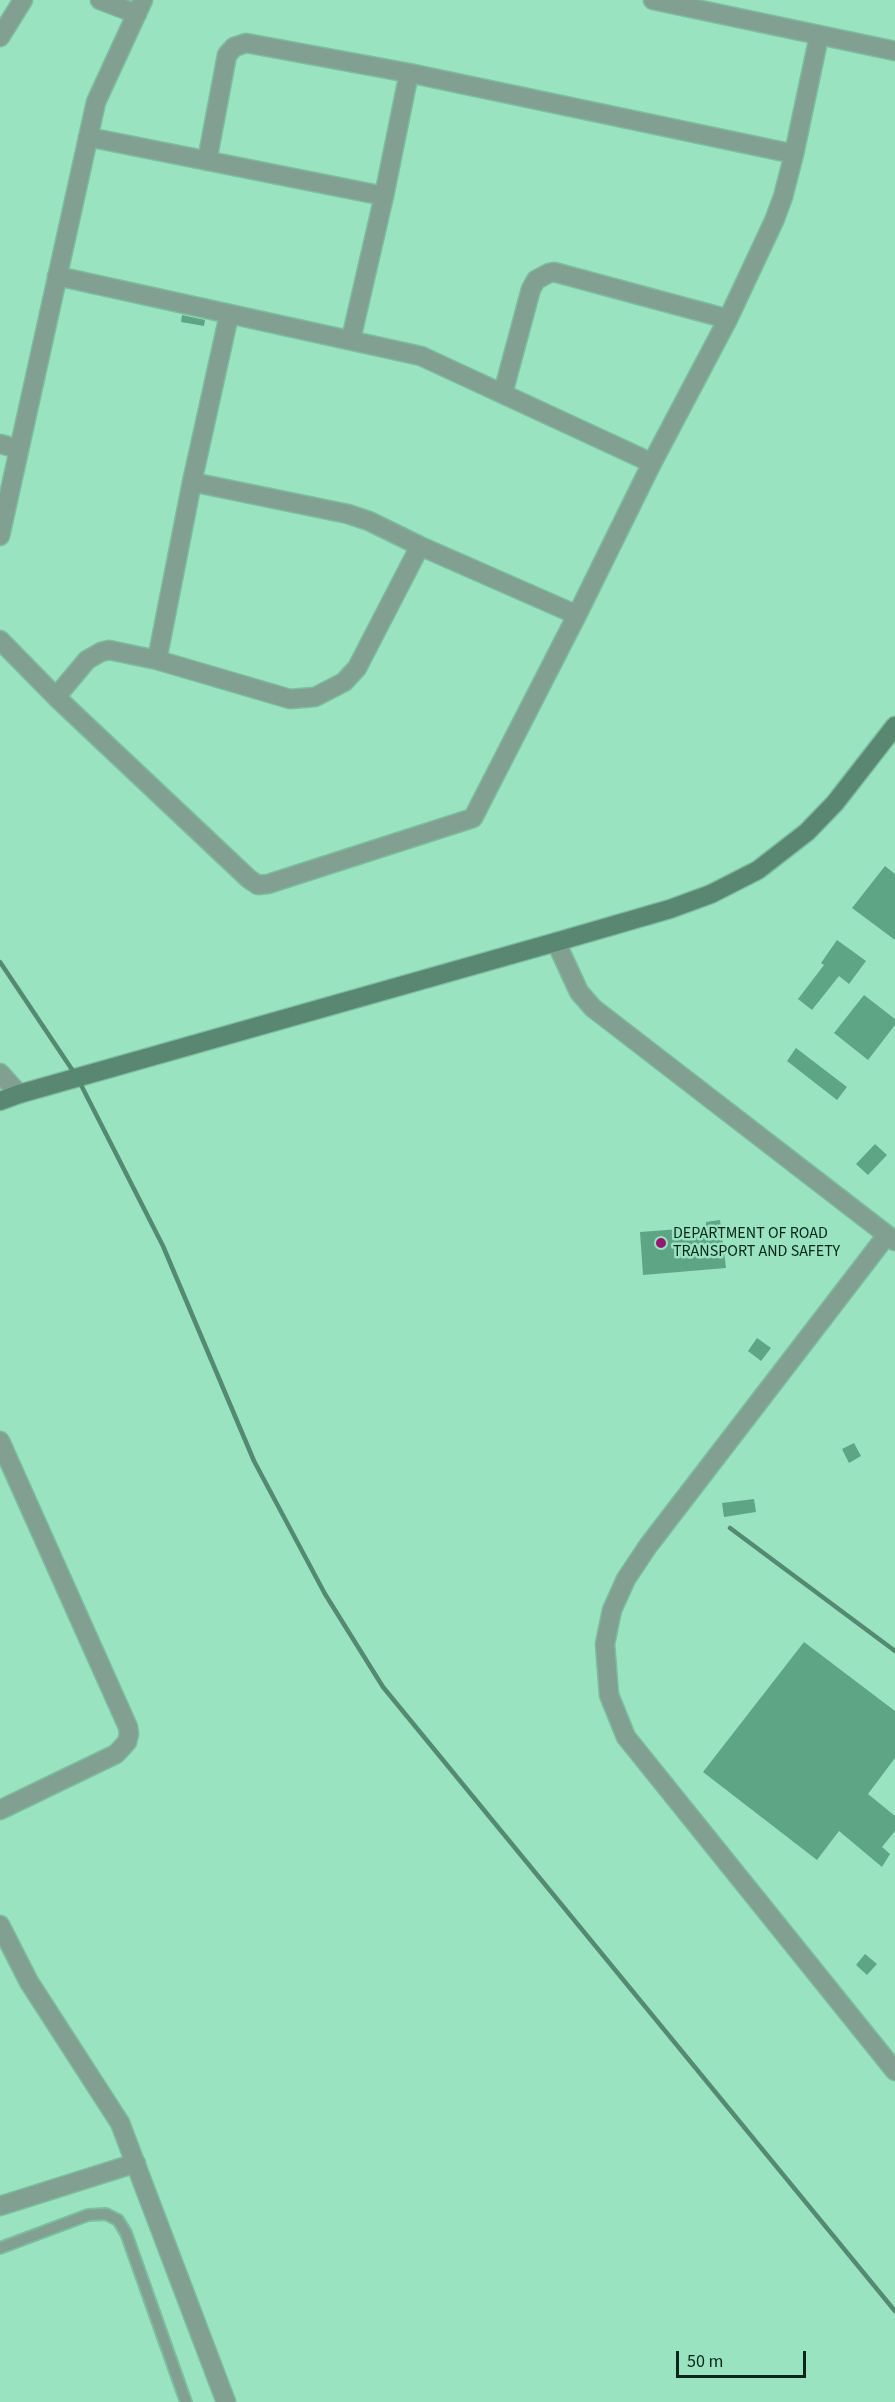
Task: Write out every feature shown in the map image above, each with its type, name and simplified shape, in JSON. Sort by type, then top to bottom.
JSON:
[{"type":"street","points":[[0,37],[23,0]]},
{"type":"street","points":[[0,536],[96,102],[140,7],[100,0]]},
{"type":"street","points":[[653,0],[895,51]]},
{"type":"street","points":[[0,640],[56,697],[249,879],[263,885],[473,818],[652,463],[728,319],[774,221],[794,154],[819,36]]},
{"type":"street","points":[[207,162],[227,55],[239,45],[246,43],[409,73],[794,154]]},
{"type":"street","points":[[351,339],[409,73]]},
{"type":"street","points":[[88,137],[384,196]]},
{"type":"street","points":[[503,393],[531,289],[536,280],[549,273],[554,272],[728,319]]},
{"type":"street","points":[[57,276],[421,356],[652,463]]},
{"type":"street","points":[[157,660],[192,482],[229,315]]},
{"type":"street","points":[[0,444],[19,449]]},
{"type":"street","points":[[192,482],[348,514],[388,529],[420,546],[577,615]]},
{"type":"street","points":[[56,697],[87,660],[101,652],[120,651],[290,699],[323,694],[344,682],[357,669],[420,546]]},
{"type":"street","points":[[0,1101],[696,900],[758,870],[807,832],[835,803],[895,726]]},
{"type":"street","points":[[556,942],[579,992],[593,1008],[891,1238],[648,1546],[626,1579],[612,1610],[605,1644],[609,1695],[626,1737],[895,2071]]},
{"type":"street","points":[[0,1073],[19,1094]]},
{"type":"street","points":[[0,1441],[128,1727],[129,1734],[122,1749],[116,1754],[0,1810]]},
{"type":"street","points":[[0,1925],[29,1982],[120,2123],[226,2402]]},
{"type":"street","points":[[0,2206],[136,2163]]},
{"type":"lane","points":[[0,2248],[88,2215],[106,2214],[118,2220],[126,2233],[186,2402]]},
{"type":"building","points":[[182,315],[205,320],[204,326],[181,322]]},
{"type":"building","points":[[885,866],[895,874],[895,940],[852,908]]},
{"type":"building","points":[[837,940],[866,961],[849,984],[839,976],[812,1010],[798,999],[824,965],[821,963]]},
{"type":"building","points":[[864,995],[895,1019],[895,1025],[868,1060],[834,1033]]},
{"type":"building","points":[[796,1048],[847,1087],[837,1100],[787,1061]]},
{"type":"building","points":[[875,1144],[887,1155],[868,1175],[856,1164]]},
{"type":"building","points":[[720,1220],[726,1268],[643,1275],[640,1232],[706,1227],[706,1222]]},
{"type":"building","points":[[757,1338],[771,1348],[761,1361],[748,1351]]},
{"type":"building","points":[[854,1443],[861,1456],[849,1463],[842,1449]]},
{"type":"building","points":[[754,1499],[756,1512],[724,1517],[722,1503]]},
{"type":"building","points":[[804,1642],[895,1711],[895,1758],[868,1794],[895,1816],[895,1831],[882,1847],[890,1854],[882,1867],[839,1831],[817,1860],[703,1772]]},
{"type":"building","points":[[865,1954],[877,1964],[867,1975],[856,1965]]},
{"type":"railway","points":[[0,962],[77,1077],[163,1246],[254,1461],[325,1594],[383,1687],[895,2311]]},
{"type":"railway","points":[[730,1528],[895,1651]]},
{"type":"place","name":"DEPARTMENT OF ROAD TRANSPORT AND SAFETY","points":[[661,1243]]}]
